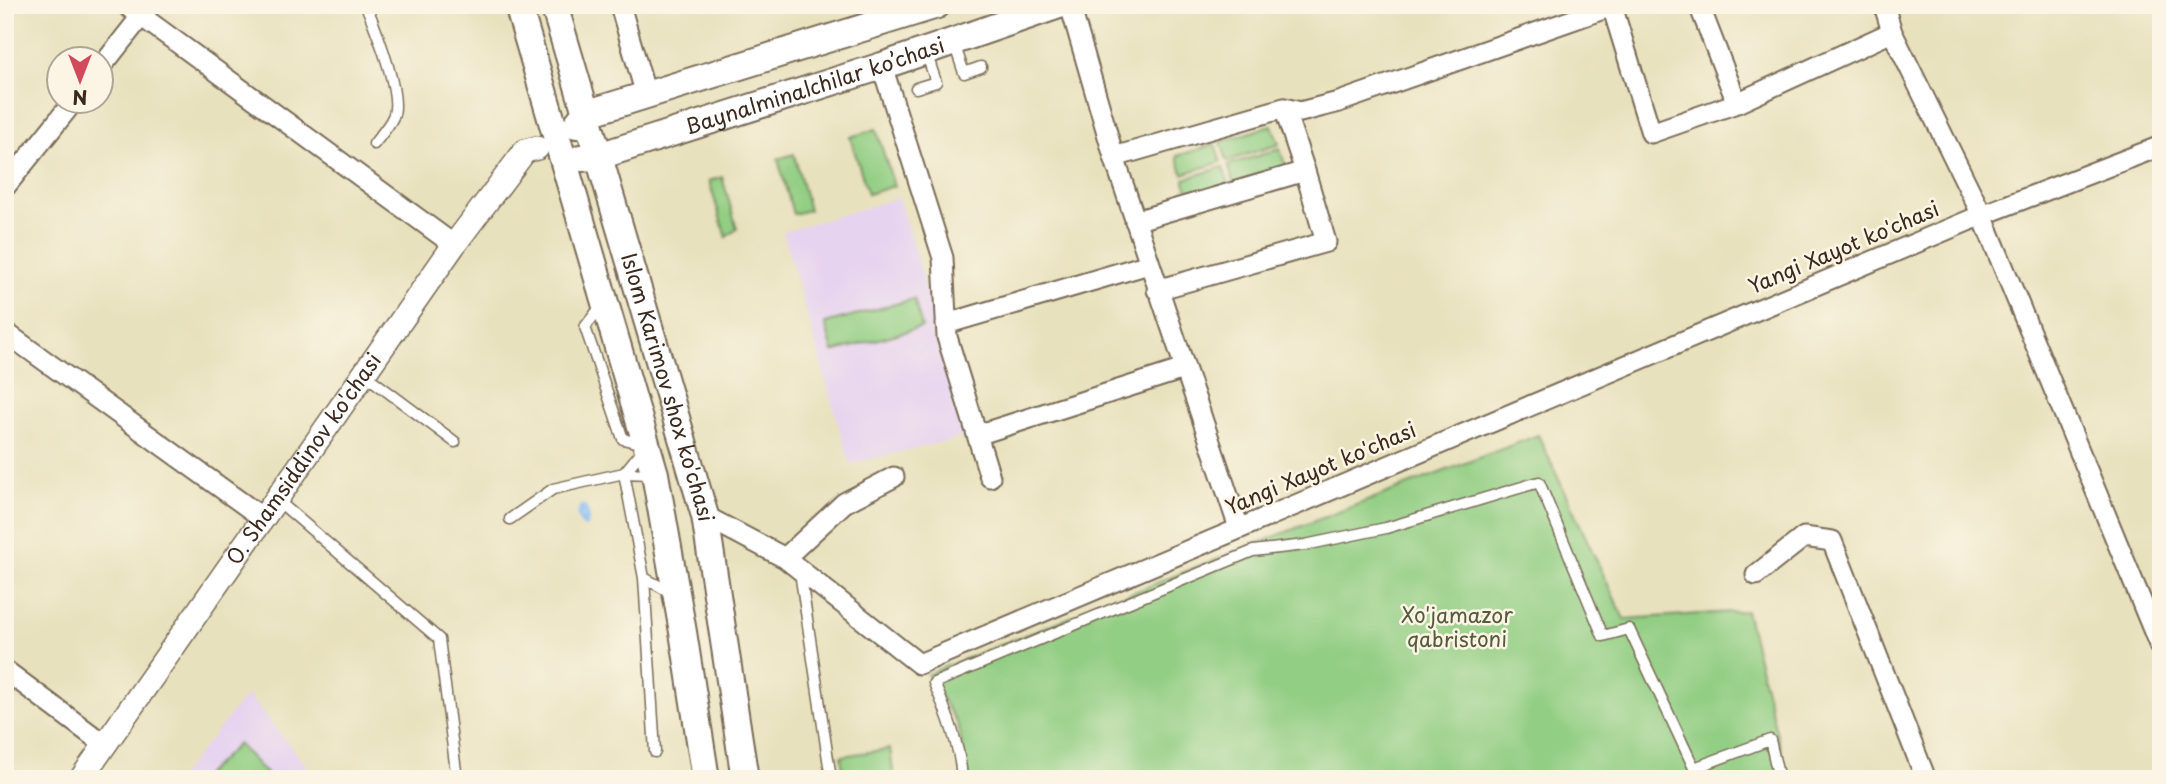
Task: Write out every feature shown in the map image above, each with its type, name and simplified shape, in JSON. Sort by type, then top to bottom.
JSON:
[{"type":"main road","name":"Islom Karimov shox ko'chasi","points":[[518,5],[655,474],[706,779]]},
{"type":"main road","name":"Islom Karimov shox ko'chasi","points":[[554,5],[696,479],[705,516],[745,779]]},
{"type":"main road","name":"Baynalminalchilar ko’chasi","points":[[553,122],[937,5]]},
{"type":"main road","name":"Baynalminalchilar ko’chasi","points":[[567,166],[925,52],[1059,5]]},
{"type":"main road","points":[[567,166],[570,137],[574,127],[586,114]]},
{"type":"street","points":[[620,5],[646,95]]},
{"type":"street","points":[[1070,5],[1114,157],[1239,528]]},
{"type":"street","points":[[1699,5],[1737,103]]},
{"type":"street","points":[[1884,5],[1892,32],[1982,215],[2161,649]]},
{"type":"street","points":[[1114,157],[1284,108],[1300,112],[1339,102],[1613,6],[1651,134],[1737,103],[1892,32]]},
{"type":"street","points":[[115,46],[139,9],[454,245]]},
{"type":"street","points":[[881,66],[943,258],[947,337],[989,477]]},
{"type":"street","points":[[1157,290],[1326,242],[1284,108]]},
{"type":"street","points":[[5,187],[63,116]]},
{"type":"street","points":[[553,122],[537,148],[567,166]]},
{"type":"street","name":"Yangi Xayot ko'chasi","points":[[705,516],[792,563],[919,664],[1982,215],[2161,146]]},
{"type":"street","name":"O. Shamsiddinov ko'chasi","points":[[81,779],[454,245],[525,151],[537,148]]},
{"type":"street","points":[[1135,221],[1305,172]]},
{"type":"street","points":[[946,324],[1149,264]]},
{"type":"street","points":[[5,332],[264,519]]},
{"type":"street","points":[[977,435],[1184,369]]},
{"type":"street","points":[[792,563],[844,503],[894,477]]},
{"type":"street","points":[[1756,575],[1804,537],[1832,541],[1926,779]]},
{"type":"street","points":[[5,670],[105,745]]},
{"type":"lane","points":[[366,5],[380,38],[395,100],[394,116],[374,144]]},
{"type":"lane","points":[[954,42],[964,73],[981,67]]},
{"type":"lane","points":[[916,88],[936,82],[925,52]]},
{"type":"lane","points":[[364,374],[455,442]]},
{"type":"lane","points":[[624,473],[647,445]]},
{"type":"lane","points":[[624,473],[644,578],[655,752]]},
{"type":"lane","points":[[510,519],[553,489],[624,473],[655,474]]},
{"type":"lane","points":[[962,779],[953,734],[934,683],[1253,551],[1305,545],[1386,528],[1539,482],[1603,636],[1629,629],[1694,768],[1770,740],[1779,779]]},
{"type":"lane","points":[[277,499],[439,639],[457,779]]},
{"type":"lane","points":[[792,563],[831,779]]},
{"type":"lane","points":[[644,578],[677,596]]},
{"type":"shaded area","points":[[898,198],[927,290],[932,289],[971,435],[850,464],[783,232]]},
{"type":"shaded area","points":[[247,694],[317,779],[178,779]]},
{"type":"green space","points":[[1272,125],[1279,144],[1227,161],[1221,142]]},
{"type":"green space","points":[[876,129],[894,186],[868,194],[850,137]]},
{"type":"green space","points":[[1215,144],[1221,162],[1183,174],[1177,156]]},
{"type":"green space","points":[[1280,149],[1286,167],[1234,184],[1228,165]]},
{"type":"green space","points":[[794,154],[809,210],[793,214],[778,159]]},
{"type":"green space","points":[[1223,167],[1229,185],[1191,198],[1184,179]]},
{"type":"green space","points":[[722,177],[737,229],[726,237],[709,181]]},
{"type":"green space","points":[[914,299],[922,327],[833,352],[825,323]]},
{"type":"green space","name":"Xo'jamazor qabristoni","points":[[1538,435],[1624,619],[1746,611],[1788,779],[969,779],[958,725],[927,674]]},
{"type":"green space","points":[[238,744],[271,779],[201,779]]},
{"type":"green space","points":[[890,749],[894,779],[844,779],[841,756]]},
{"type":"waterway","points":[[583,507],[586,512],[580,513],[581,508],[583,507]]},
{"type":"waterway","points":[[583,512],[587,516],[583,520],[579,516],[583,512]]},
{"type":"waterway","points":[[587,519],[585,525],[584,525],[581,520],[587,519]]}]
